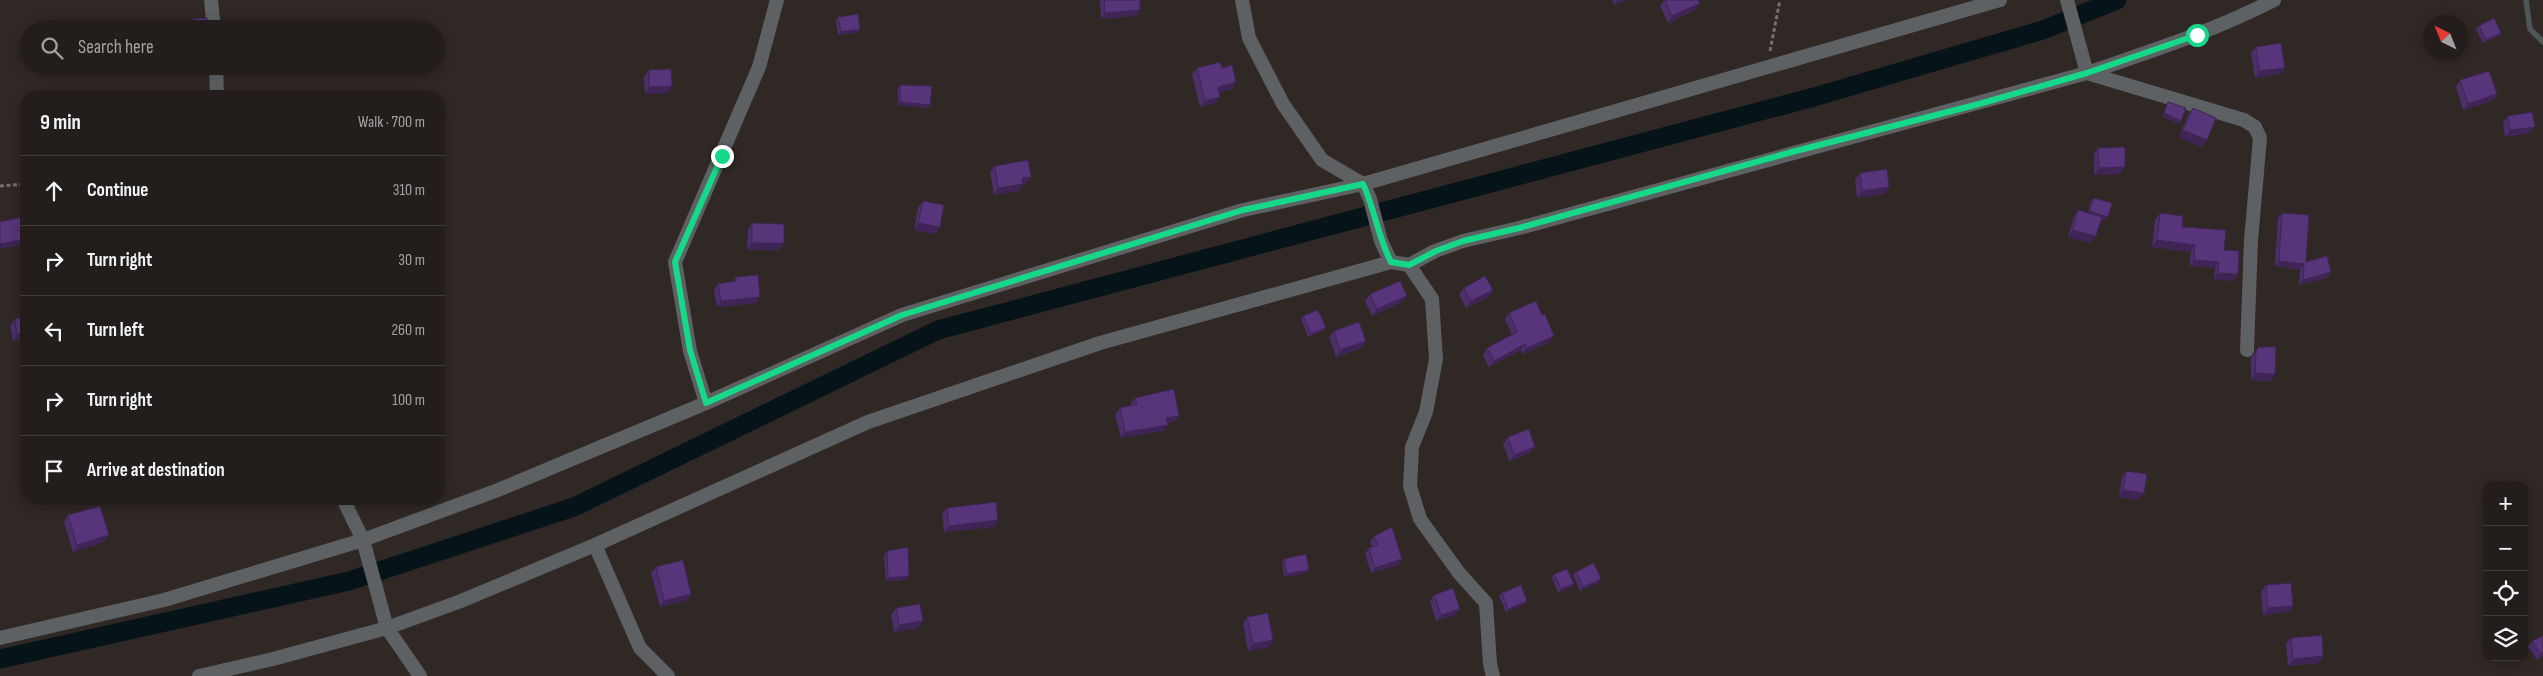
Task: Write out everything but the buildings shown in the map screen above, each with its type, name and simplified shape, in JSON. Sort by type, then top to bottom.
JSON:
[{"type":"street","points":[[211,0],[213,20]]},
{"type":"street","points":[[706,403],[690,350],[675,262],[759,67],[777,0]]},
{"type":"street","points":[[1242,0],[1249,38],[1283,104],[1322,160],[1363,184],[1370,198],[1380,241],[1391,262]]},
{"type":"street","points":[[0,638],[164,600],[363,540],[498,490],[706,403],[902,315],[1243,210],[1363,184],[2000,0]]},
{"type":"street","points":[[198,676],[273,659],[387,628],[461,601],[595,545],[868,422],[1100,344],[1391,262],[1409,265],[1436,251],[1463,241],[1519,228],[2087,73],[2197,35],[2239,18],[2274,0]]},
{"type":"street","points":[[2067,2],[2087,73]]},
{"type":"street","points":[[2087,73],[2244,120],[2254,126],[2260,138],[2251,240],[2247,350]]},
{"type":"street","points":[[216,75],[217,90]]},
{"type":"street","points":[[1409,265],[1432,299],[1436,359],[1426,412],[1412,447],[1410,486],[1420,519],[1459,572],[1486,603],[1490,664],[1493,676]]},
{"type":"street","points":[[346,505],[363,540],[387,628],[420,676]]},
{"type":"street","points":[[595,545],[640,648],[668,676]]},
{"type":"path","points":[[1766,68],[1780,0]]},
{"type":"path","points":[[0,186],[20,184]]},
{"type":"waterway","points":[[0,659],[349,581],[574,507],[938,330],[1814,97],[2043,30],[2117,0]]},
{"type":"waterway","points":[[2526,0],[2530,29],[2543,42]]},
{"type":"route","points":[[722,156],[675,262],[690,350],[706,403],[902,315],[1243,210],[1363,184],[1370,198],[1380,241],[1391,262],[1409,265],[1436,251],[1463,241],[1519,228],[1792,152],[1979,104],[2087,73],[2197,35]]}]
